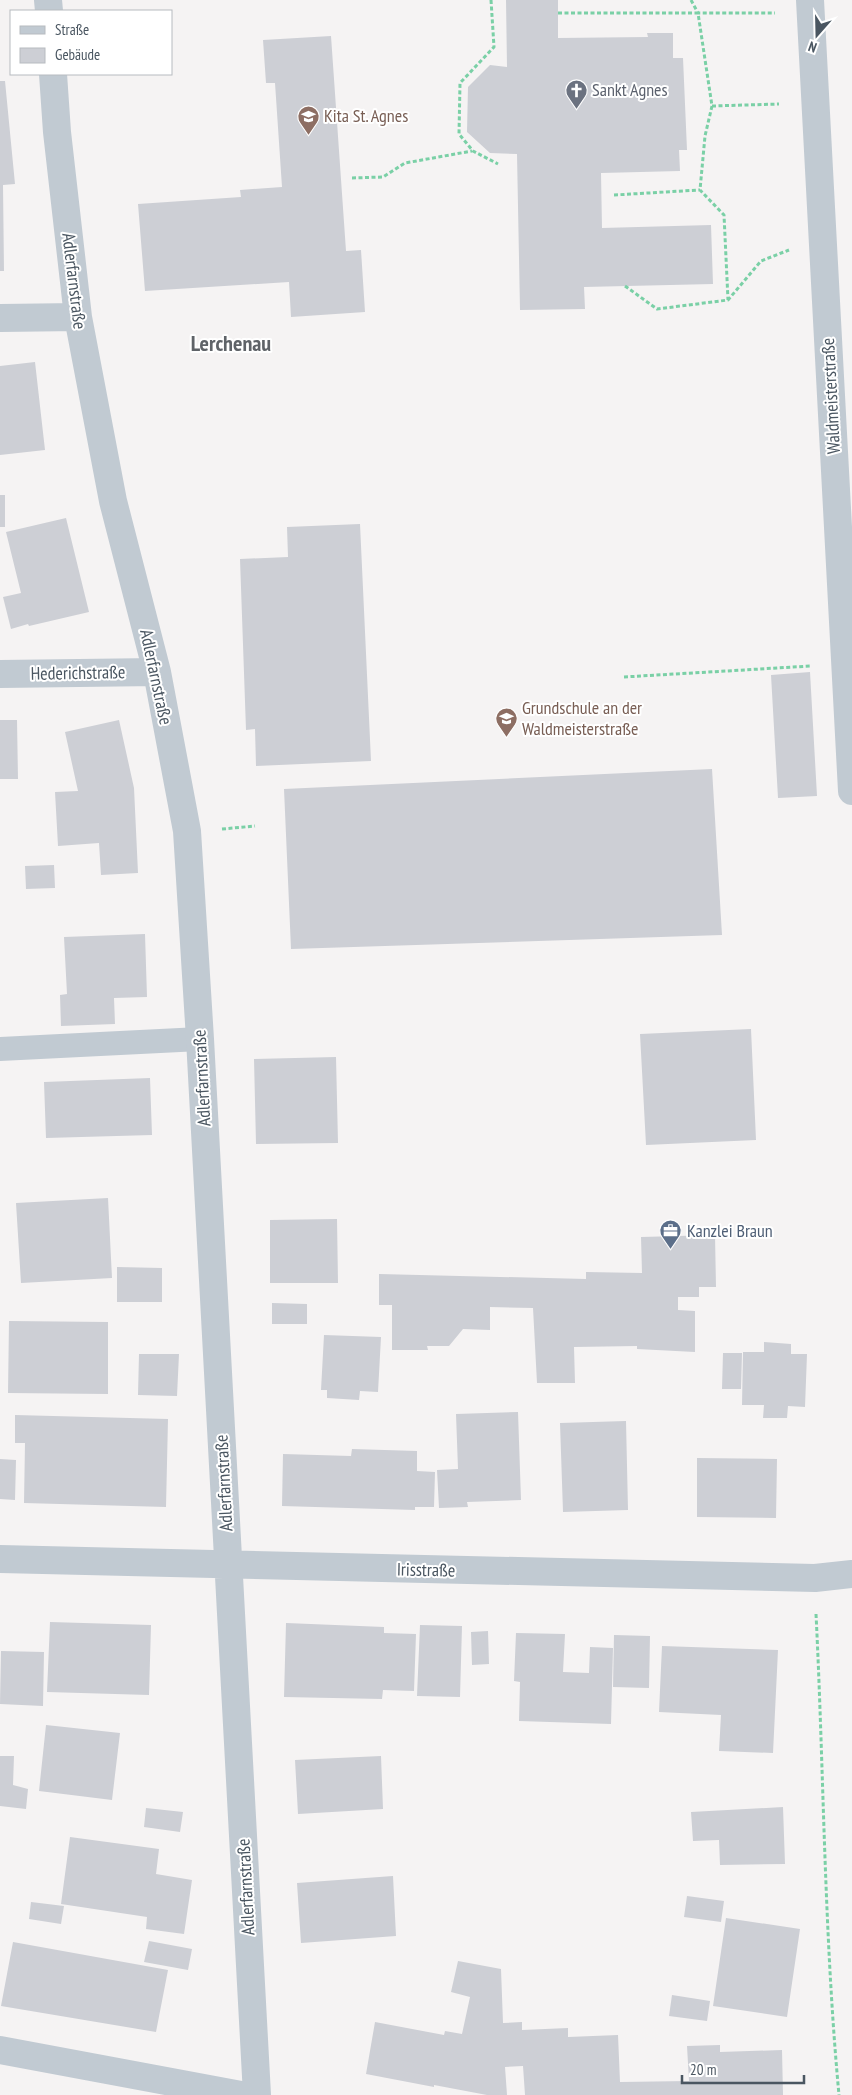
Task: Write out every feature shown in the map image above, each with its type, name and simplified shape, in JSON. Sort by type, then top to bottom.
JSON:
[{"type":"street","name":"Waldmeisterstraße","points":[[810,7],[852,791]]},
{"type":"street","name":"Adlerfarnstraße","points":[[53,75],[56,132],[78,317],[113,501],[156,672],[187,831],[257,2095]]},
{"type":"street","points":[[0,318],[78,317]]},
{"type":"street","name":"Hederichstraße","points":[[0,674],[156,672]]},
{"type":"street","name":"Irisstraße","points":[[0,1559],[815,1578],[852,1574]]},
{"type":"street","points":[[0,2050],[241,2095]]},
{"type":"lane","points":[[0,1049],[200,1039]]},
{"type":"path","points":[[491,0],[494,47],[460,83],[459,134],[473,151],[498,164]]},
{"type":"path","points":[[691,0],[698,13],[712,106],[704,136],[700,190],[724,215],[728,300]]},
{"type":"path","points":[[558,12],[698,13],[810,7]]},
{"type":"path","points":[[712,106],[815,102]]},
{"type":"path","points":[[352,178],[383,177],[405,163],[473,151]]},
{"type":"path","points":[[614,195],[700,190]]},
{"type":"path","points":[[625,286],[657,309],[728,300],[761,261],[793,248]]},
{"type":"path","points":[[624,677],[809,666]]},
{"type":"path","points":[[214,829],[255,826]]},
{"type":"path","points":[[815,1578],[824,1823],[835,2052],[839,2095]]},
{"type":"building","points":[[506,0],[558,0],[558,38],[648,37],[647,33],[673,33],[673,58],[683,58],[687,150],[679,150],[680,171],[601,173],[602,228],[711,225],[713,284],[584,287],[585,309],[520,310],[517,154],[490,153],[467,132],[468,87],[490,65],[507,67]]},
{"type":"building","name":"Kita St. Agnes","points":[[331,36],[346,251],[361,250],[365,312],[291,317],[289,282],[145,291],[138,204],[241,197],[240,190],[282,187],[275,83],[266,83],[263,40]]},
{"type":"building","points":[[0,81],[5,81],[15,184],[3,185],[4,271],[0,271]]},
{"type":"building","points":[[35,362],[45,450],[0,455],[0,366]]},
{"type":"building","points":[[0,495],[5,495],[5,527],[0,527]]},
{"type":"building","points":[[66,518],[89,612],[11,629],[3,597],[21,593],[6,532]]},
{"type":"building","points":[[360,524],[371,761],[256,766],[255,729],[246,730],[240,559],[288,557],[287,527]]},
{"type":"building","points":[[810,672],[817,796],[778,798],[771,675]]},
{"type":"building","points":[[0,720],[17,720],[18,779],[0,779]]},
{"type":"building","points":[[119,720],[134,788],[138,873],[101,875],[99,843],[58,846],[55,792],[78,791],[65,732]]},
{"type":"building","points":[[712,769],[722,935],[291,949],[284,789]]},
{"type":"building","points":[[54,865],[55,888],[26,889],[25,866]]},
{"type":"building","points":[[145,934],[147,997],[114,998],[115,1024],[61,1026],[60,995],[67,994],[64,937]]},
{"type":"building","points":[[751,1029],[756,1140],[646,1145],[640,1034]]},
{"type":"building","points":[[336,1057],[338,1143],[256,1144],[254,1059]]},
{"type":"building","points":[[150,1078],[152,1135],[46,1138],[44,1082]]},
{"type":"building","points":[[108,1198],[112,1278],[21,1283],[16,1203]]},
{"type":"building","points":[[337,1219],[338,1283],[270,1283],[270,1220]]},
{"type":"building","points":[[715,1235],[716,1287],[699,1287],[699,1297],[678,1297],[678,1310],[695,1311],[695,1352],[637,1349],[637,1346],[574,1347],[575,1383],[537,1383],[533,1308],[490,1307],[490,1330],[463,1329],[449,1346],[427,1346],[428,1350],[392,1350],[392,1305],[379,1305],[379,1274],[586,1279],[586,1272],[642,1273],[641,1237]]},
{"type":"building","points":[[117,1267],[162,1268],[162,1302],[117,1302]]},
{"type":"building","points":[[272,1303],[307,1304],[307,1324],[272,1324]]},
{"type":"building","points":[[9,1321],[108,1322],[108,1394],[8,1393]]},
{"type":"building","points":[[324,1335],[381,1337],[378,1392],[360,1391],[359,1400],[327,1398],[327,1390],[321,1390]]},
{"type":"building","points":[[764,1342],[791,1344],[791,1354],[807,1354],[805,1407],[788,1406],[787,1418],[763,1418],[764,1405],[742,1405],[743,1352],[764,1352]]},
{"type":"building","points":[[723,1353],[742,1353],[741,1389],[722,1389]]},
{"type":"building","points":[[139,1354],[179,1354],[177,1396],[138,1395]]},
{"type":"building","points":[[518,1412],[521,1500],[467,1502],[468,1507],[439,1508],[437,1470],[458,1469],[456,1414]]},
{"type":"building","points":[[15,1415],[168,1419],[166,1507],[24,1503],[25,1443],[15,1443]]},
{"type":"building","points":[[626,1421],[628,1510],[563,1512],[560,1423]]},
{"type":"building","points":[[352,1449],[417,1451],[417,1471],[435,1472],[434,1507],[415,1507],[415,1510],[282,1506],[283,1454],[351,1456]]},
{"type":"building","points":[[697,1458],[777,1459],[776,1518],[697,1517]]},
{"type":"building","points":[[0,1459],[16,1460],[15,1500],[0,1499]]},
{"type":"building","points":[[50,1622],[151,1625],[149,1695],[47,1692]]},
{"type":"building","points":[[286,1623],[384,1627],[384,1633],[416,1634],[414,1691],[383,1690],[382,1699],[284,1697]]},
{"type":"building","points":[[420,1625],[462,1626],[460,1697],[417,1696]]},
{"type":"building","points":[[488,1631],[489,1664],[472,1665],[471,1632]]},
{"type":"building","points":[[516,1633],[565,1634],[563,1672],[589,1673],[590,1647],[613,1648],[611,1724],[519,1721],[520,1682],[514,1681]]},
{"type":"building","points":[[614,1635],[650,1636],[649,1688],[613,1687]]},
{"type":"building","points":[[662,1646],[778,1650],[773,1753],[719,1751],[721,1715],[659,1712]]},
{"type":"building","points":[[1,1651],[44,1652],[43,1706],[0,1704]]},
{"type":"building","points":[[46,1725],[120,1733],[112,1800],[39,1791]]},
{"type":"building","points":[[0,1756],[14,1756],[13,1785],[28,1789],[26,1809],[0,1806]]},
{"type":"building","points":[[381,1756],[383,1809],[298,1814],[295,1760]]},
{"type":"building","points":[[783,1807],[785,1864],[720,1865],[719,1840],[693,1841],[691,1812]]},
{"type":"building","points":[[146,1808],[183,1812],[180,1832],[144,1827]]},
{"type":"building","points":[[70,1837],[159,1849],[156,1874],[192,1880],[184,1934],[146,1929],[147,1917],[61,1904]]},
{"type":"building","points":[[393,1876],[396,1936],[301,1943],[297,1883]]},
{"type":"building","points":[[687,1896],[724,1901],[721,1922],[684,1917]]},
{"type":"building","points":[[31,1902],[64,1906],[61,1924],[29,1919]]},
{"type":"building","points":[[726,1918],[800,1929],[787,2017],[713,2006]]},
{"type":"building","points":[[149,1941],[192,1949],[188,1970],[144,1962]]},
{"type":"building","points":[[13,1942],[168,1970],[156,2032],[1,2006]]},
{"type":"building","points":[[458,1961],[501,1969],[503,2023],[522,2022],[522,2030],[568,2028],[568,2037],[618,2035],[620,2082],[689,2081],[687,2046],[720,2045],[720,2052],[782,2050],[783,2095],[525,2095],[523,2066],[505,2067],[507,2095],[487,2095],[366,2074],[375,2022],[444,2035],[445,2031],[462,2034],[470,1997],[451,1992]]},
{"type":"building","points":[[672,1995],[710,2001],[707,2021],[669,2016]]},
{"type":"place","name":"Sankt Agnes","points":[[576,109]]},
{"type":"place","name":"Kita St. Agnes","points":[[308,135]]},
{"type":"place","name":"Grundschule an der Waldmeisterstraße","points":[[506,737]]},
{"type":"place","name":"Kanzlei Braun","points":[[671,1250]]},
{"type":"district","name":"Lerchenau","points":[[231,343]]}]
